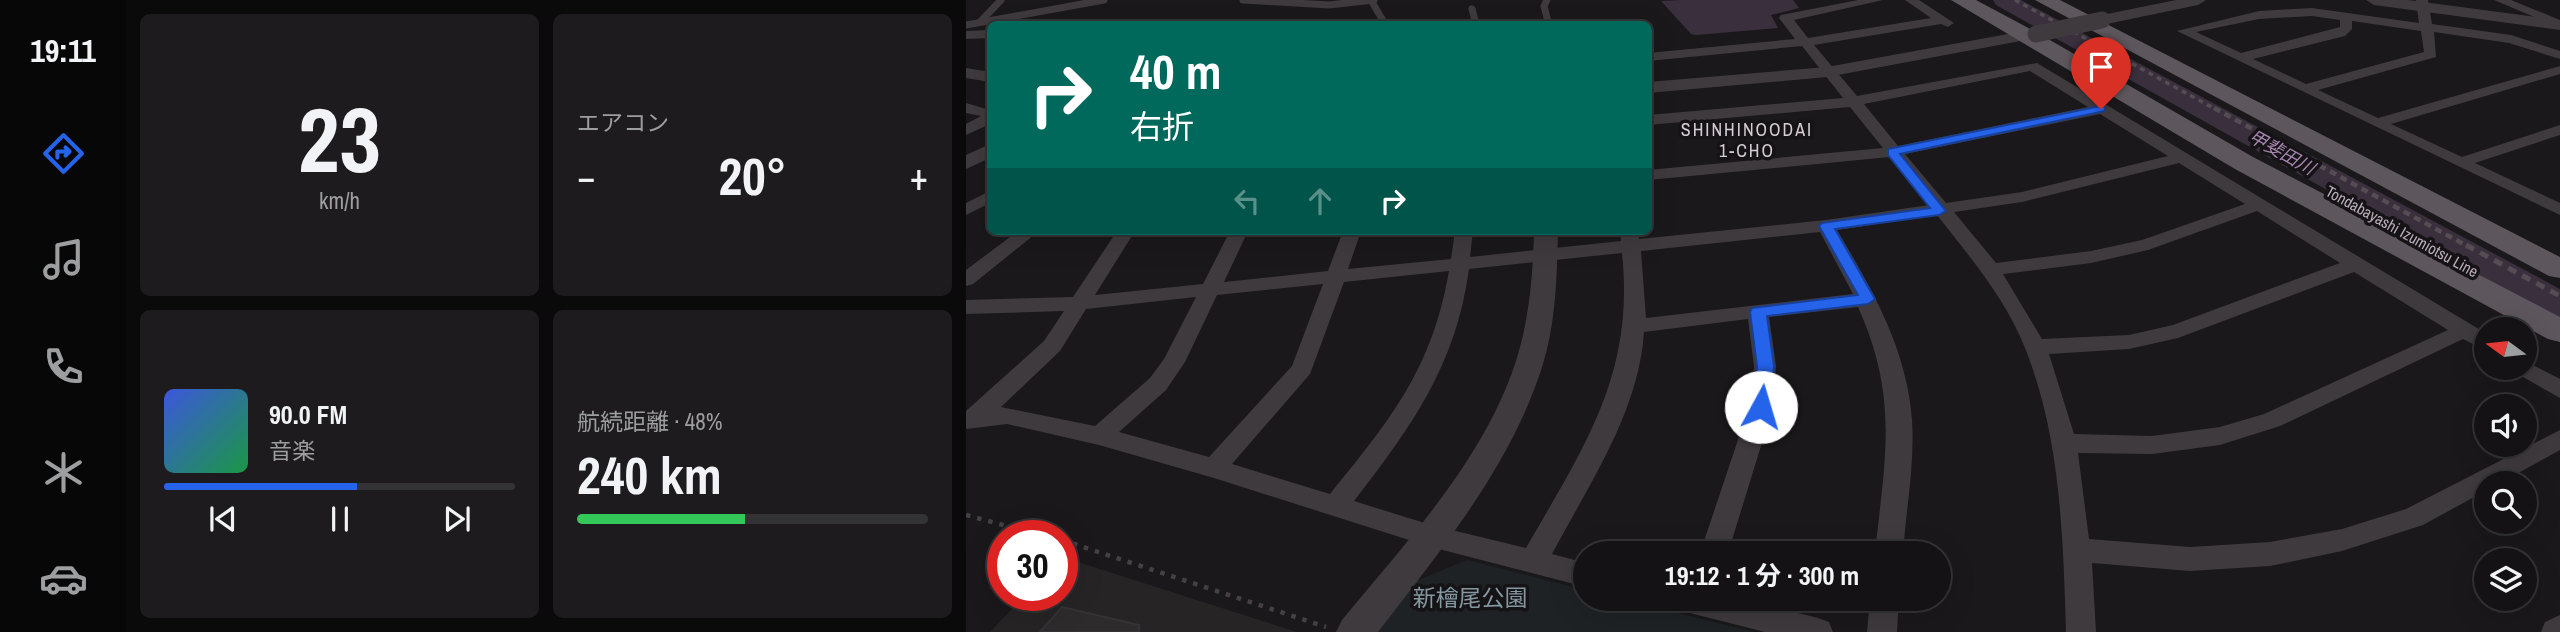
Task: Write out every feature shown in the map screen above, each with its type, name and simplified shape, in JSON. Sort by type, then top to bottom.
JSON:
[{"type":"main road","points":[[1961,0],[2033,35],[2244,163],[2560,331]]},
{"type":"main road","name":"Tondabayashi Izumiotsu Line","points":[[1988,0],[2560,317]]},
{"type":"main road","name":"Tondabayashi Izumiotsu Line","points":[[2045,0],[2560,268]]},
{"type":"main road","points":[[2071,0],[2560,258]]},
{"type":"street","points":[[1652,57],[1805,42],[1946,21],[1911,0]]},
{"type":"street","points":[[1652,89],[1827,72],[2033,35],[2178,2],[2198,0]]},
{"type":"street","points":[[2374,0],[2422,4],[2560,24]]},
{"type":"street","points":[[2500,0],[2560,24]]},
{"type":"street","points":[[1910,25],[1874,1],[1785,18],[1939,211],[1991,270],[2036,347],[2065,443],[2077,550],[2081,632]]},
{"type":"street","points":[[2304,89],[2431,54],[2422,4]]},
{"type":"street","points":[[2559,209],[2183,31],[2280,11],[2346,15],[2511,39],[2560,55]]},
{"type":"street","points":[[2239,58],[2340,33],[2346,29],[2346,15]]},
{"type":"street","points":[[966,35],[987,34]]},
{"type":"street","points":[[1652,120],[1852,102],[2032,66],[2474,336]]},
{"type":"street","points":[[2376,123],[2560,70]]},
{"type":"street","points":[[966,73],[987,76]]},
{"type":"street","points":[[966,108],[987,115]]},
{"type":"street","points":[[1652,176],[1892,152],[2101,109]]},
{"type":"street","points":[[966,130],[987,118]]},
{"type":"street","points":[[2460,163],[2560,130]]},
{"type":"street","points":[[966,163],[987,152]]},
{"type":"street","points":[[966,307],[1079,303],[1460,264],[1546,243],[1826,226],[2022,197],[2180,158]]},
{"type":"street","points":[[966,209],[987,198]]},
{"type":"street","points":[[1991,270],[2091,257],[2148,244],[2258,205]]},
{"type":"street","points":[[1826,226],[1868,299],[1890,361],[1900,421],[1890,541]]},
{"type":"street","points":[[966,280],[1025,235]]},
{"type":"street","points":[[970,419],[1052,346],[1123,235]]},
{"type":"street","points":[[1099,436],[1158,384],[1174,362],[1237,235]]},
{"type":"street","points":[[1214,468],[1302,369],[1351,235]]},
{"type":"street","points":[[1335,506],[1388,439],[1427,379],[1442,344],[1460,264],[1464,235]]},
{"type":"street","points":[[1533,562],[1607,422],[1628,358],[1636,307],[1630,238]]},
{"type":"street","points":[[1342,630],[1431,536],[1467,489],[1514,401],[1530,362],[1546,243]]},
{"type":"street","points":[[2036,347],[2129,342],[2178,331],[2356,264]]},
{"type":"street","points":[[1633,326],[1868,299]]},
{"type":"street","points":[[1718,541],[1761,407],[1765,366],[1758,312]]},
{"type":"street","points":[[2065,443],[2152,445],[2220,436],[2272,420],[2465,330]]},
{"type":"street","points":[[2538,377],[2560,390]]},
{"type":"street","points":[[970,419],[1007,415],[1099,436],[1214,468],[1431,536],[1573,572]]},
{"type":"street","points":[[2077,550],[2190,559],[2270,554],[2342,540],[2414,517],[2560,439]]},
{"type":"street","points":[[1736,611],[1818,632]]},
{"type":"street","points":[[1882,632],[1884,611]]},
{"type":"lane","points":[[981,21],[1001,0]]},
{"type":"lane","points":[[966,24],[1104,0]]},
{"type":"lane","points":[[1243,0],[1329,5],[1373,1],[1384,21]]},
{"type":"lane","points":[[1547,0],[1544,6],[1548,21]]},
{"type":"lane","points":[[1472,9],[1475,21]]},
{"type":"path","points":[[966,515],[987,521]]},
{"type":"path","points":[[1078,545],[1342,630]]},
{"type":"shaded area","points":[[1793,0],[1799,8],[1771,15],[1778,28],[1696,35],[1691,34],[1661,1]]},
{"type":"shaded area","points":[[1078,562],[1297,632],[990,632],[1010,611],[1078,611]]},
{"type":"green space","name":"新檜尾公園","points":[[1467,560],[1573,587],[1573,611],[1669,611],[1755,632],[1376,632],[1416,581]]},
{"type":"building","points":[[1058,611],[1078,611],[1139,625],[1139,632],[1040,632]]},
{"type":"waterway","name":"甲斐田川","points":[[2004,0],[2560,305]]},
{"type":"railway","points":[[2015,0],[2217,110]]},
{"type":"railway","points":[[2214,108],[2469,247]]},
{"type":"railway","points":[[2466,245],[2560,296]]},
{"type":"district","name":"SHINHINOODAI 1-CHO","points":[[1747,139]]},
{"type":"route","points":[[1761,407],[1765,366],[1758,312],[1868,299],[1826,226],[1939,211],[1892,152],[2101,109]]}]
